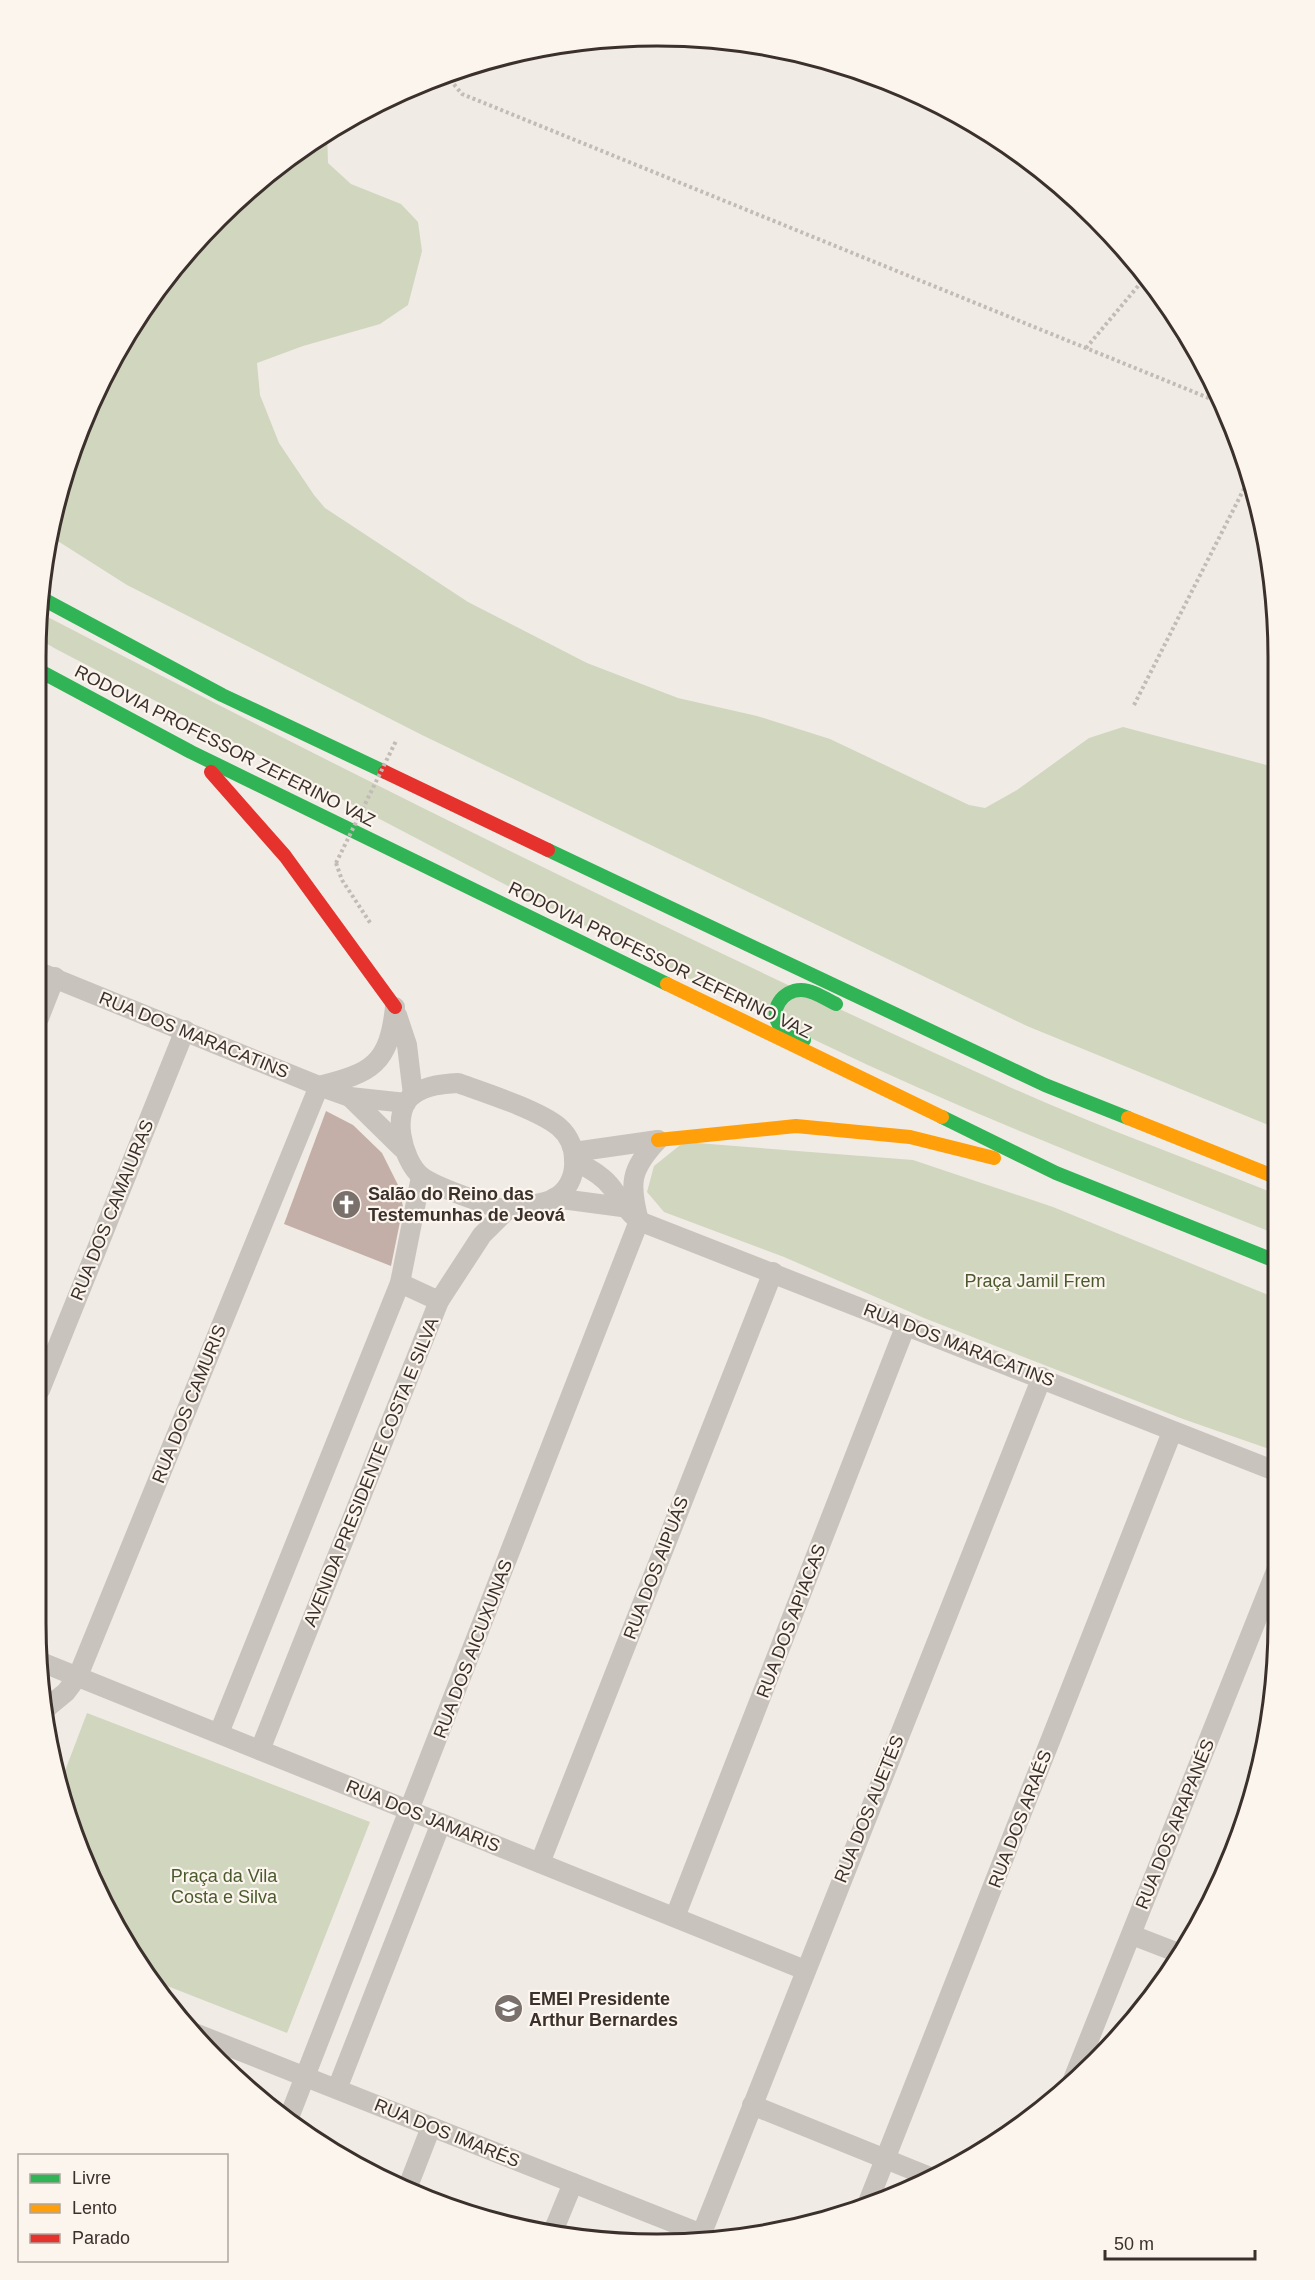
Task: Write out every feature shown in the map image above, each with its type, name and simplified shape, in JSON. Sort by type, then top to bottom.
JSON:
[{"type":"highway","points":[[50,603],[222,695],[1034,1080],[1268,1174]]},
{"type":"highway","name":"RODOVIA PROFESSOR ZEFERINO VAZ","points":[[46,674],[191,752],[1056,1173],[1268,1258]]},
{"type":"highway","points":[[191,752],[246,807],[328,911],[395,1006]]},
{"type":"highway","points":[[846,1009],[805,990],[798,990],[792,991],[778,1001],[775,1017],[783,1029],[1030,1146],[1081,1169],[1243,1232]]},
{"type":"highway","points":[[936,1050],[1268,1185]]},
{"type":"highway","points":[[658,1140],[796,1126],[910,1137],[1056,1173]]},
{"type":"street","name":"RUA DOS MARACATINS","points":[[47,974],[350,1097],[409,1099]]},
{"type":"street","points":[[319,1086],[356,1077],[374,1064],[392,1036],[395,1006]]},
{"type":"street","points":[[395,1006],[407,1045],[409,1099],[401,1126],[402,1148],[422,1177],[468,1198],[507,1210],[554,1198],[622,1207]]},
{"type":"street","name":"RUA DOS CAMAIURAS","points":[[46,1375],[184,1030]]},
{"type":"street","points":[[409,1099],[434,1085],[458,1083],[494,1095],[558,1126],[574,1156],[573,1174],[554,1198]]},
{"type":"street","name":"RUA DOS CAMURIS","points":[[52,1703],[66,1692],[78,1676],[319,1086]]},
{"type":"street","name":"RUA DOS MARACATINS","points":[[350,1097],[402,1148]]},
{"type":"street","points":[[574,1156],[658,1140]]},
{"type":"street","points":[[639,1221],[632,1194],[633,1177],[640,1159],[658,1140]]},
{"type":"street","name":"RUA DOS MARACATINS","points":[[574,1156],[612,1188],[622,1207],[639,1221],[1042,1377],[1172,1432],[1268,1468]]},
{"type":"street","points":[[219,1734],[400,1283],[422,1177]]},
{"type":"street","name":"AVENIDA PRESIDENTE COSTA E SILVA","points":[[260,1750],[439,1301],[482,1235],[507,1210]]},
{"type":"street","name":"RUA DOS AICUXUNAS","points":[[292,2111],[639,1221]]},
{"type":"street","name":"RUA DOS AIPUÁS","points":[[540,1863],[772,1272]]},
{"type":"street","points":[[400,1283],[439,1301]]},
{"type":"street","name":"RUA DOS APIACAS","points":[[675,1917],[906,1325]]},
{"type":"street","name":"RUA DOS AUETÉS","points":[[703,2231],[1042,1377]]},
{"type":"street","name":"RUA DOS ARAÉS","points":[[871,2194],[1172,1432]]},
{"type":"street","name":"RUA DOS ARAPANÉS","points":[[1079,2065],[1268,1591]]},
{"type":"street","name":"RUA DOS JAMARIS","points":[[48,1665],[805,1970]]},
{"type":"street","points":[[337,2089],[441,1823]]},
{"type":"street","points":[[1132,1935],[1173,1951]]},
{"type":"street","name":"RUA DOS IMARÉS","points":[[211,2040],[573,2183],[687,2232]]},
{"type":"street","points":[[752,2105],[921,2173]]},
{"type":"street","points":[[410,2181],[431,2127]]},
{"type":"street","points":[[556,2225],[573,2183]]},
{"type":"path","points":[[452,82],[462,94],[1210,399]]},
{"type":"path","points":[[1086,348],[1140,284]]},
{"type":"path","points":[[1134,705],[1244,488]]},
{"type":"path","points":[[336,863],[396,741]]},
{"type":"green space","points":[[327,143],[328,163],[351,184],[401,204],[418,222],[422,251],[408,305],[380,324],[303,346],[257,363],[260,395],[279,443],[325,508],[468,602],[587,663],[678,698],[757,716],[830,739],[969,805],[985,808],[1017,790],[1089,738],[1123,727],[1268,765],[1268,1125],[1027,1026],[422,735],[127,585],[58,541],[67,499],[93,424],[128,352],[149,318],[198,255],[225,225],[255,198]]},
{"type":"green space","points":[[48,617],[397,795],[759,971],[1037,1099],[1268,1191],[1268,1231],[932,1094],[819,1042],[627,947],[47,644]]},
{"type":"green space","name":"Praça Jamil Frem","points":[[684,1142],[913,1160],[1053,1207],[1268,1295],[1268,1449],[1183,1419],[924,1318],[784,1257],[664,1212],[647,1192],[654,1166]]},
{"type":"green space","name":"Praça da Vila Costa e Silva","points":[[87,1713],[370,1822],[287,2033],[167,1986],[128,1928],[110,1893],[79,1819],[65,1771]]},
{"type":"building","name":"Salão do Reino das Testemunhas de Jeová","points":[[326,1111],[353,1125],[382,1153],[399,1187],[403,1207],[391,1266],[284,1224]]},
{"type":"traffic: fast","points":[[50,603],[222,695],[385,772]]},
{"type":"traffic: fast","points":[[46,674],[191,752],[667,984]]},
{"type":"traffic: fast","points":[[548,850],[1045,1085],[1128,1118]]},
{"type":"traffic: fast","points":[[804,1040],[785,1031],[777,1020],[777,1008],[783,997],[794,991],[806,990],[836,1004]]},
{"type":"traffic: fast","points":[[942,1117],[1056,1173],[1268,1258]]},
{"type":"traffic: slow","points":[[667,984],[942,1117]]},
{"type":"traffic: slow","points":[[1128,1118],[1268,1174]]},
{"type":"traffic: slow","points":[[658,1140],[796,1126],[910,1137],[994,1158]]},
{"type":"traffic: jam","points":[[211,772],[285,856],[395,1007]]},
{"type":"traffic: jam","points":[[385,772],[548,850]]},
{"type":"place","name":"Salão do Reino das Testemunhas de Jeová","points":[[347,1204]]},
{"type":"place","name":"EMEI Presidente Arthur Bernardes","points":[[508,2009]]}]
